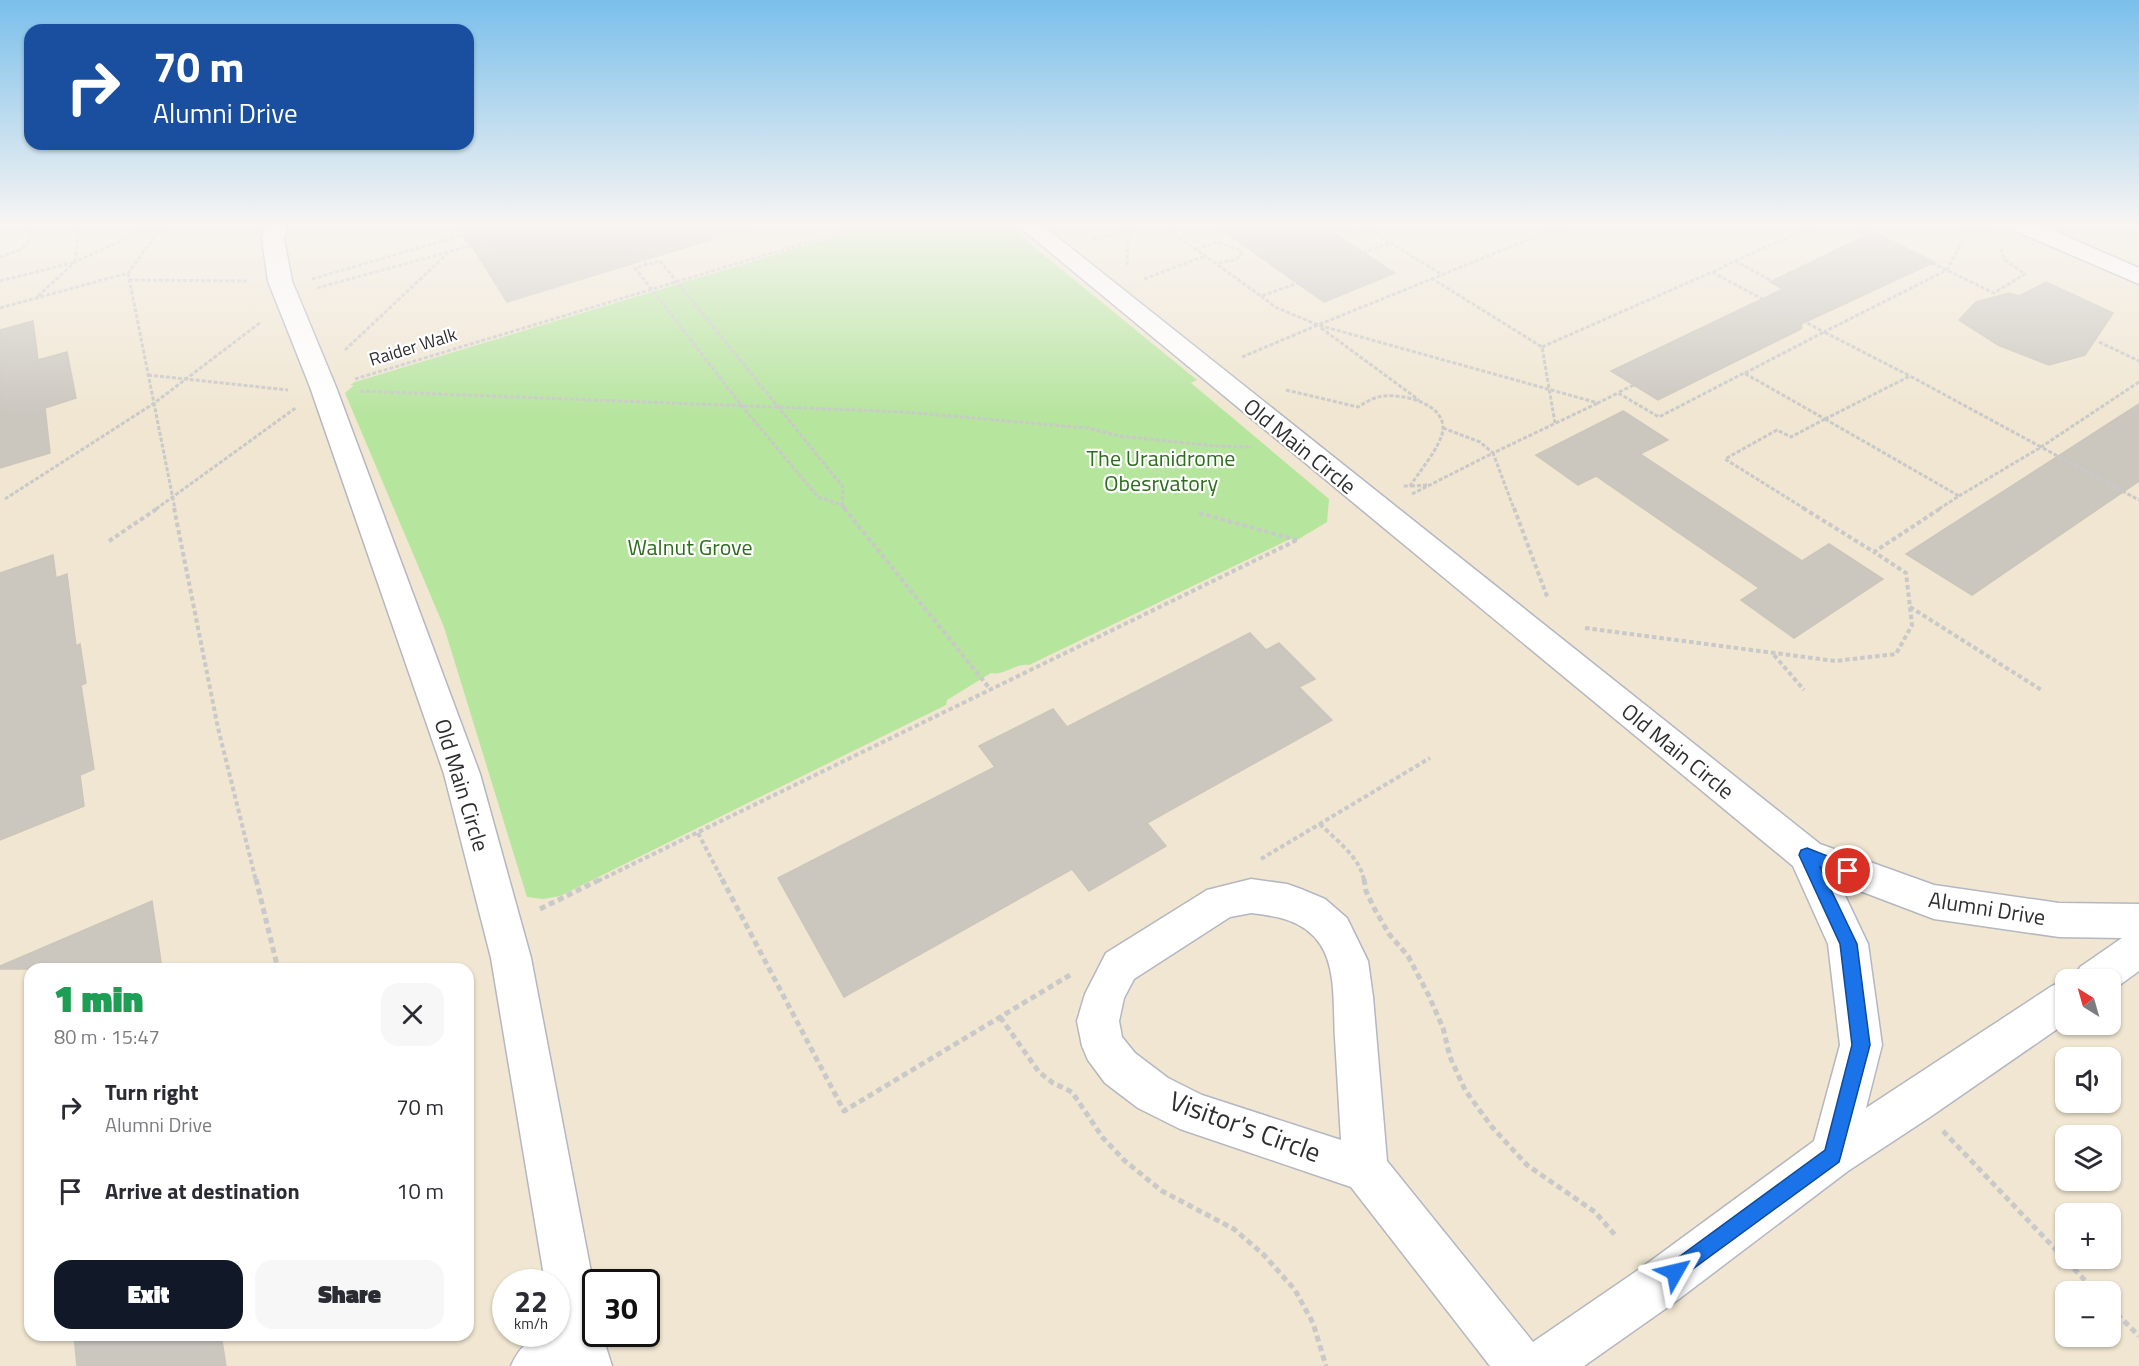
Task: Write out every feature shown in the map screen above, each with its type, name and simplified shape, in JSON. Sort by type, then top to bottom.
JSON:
[{"type":"street","name":"Old Main Circle","points":[[283,288],[323,387],[462,774],[511,958],[583,1353]]},
{"type":"street","name":"Old Main Circle","points":[[1106,288],[1807,855],[1848,944],[1861,1045],[1832,1155]]},
{"type":"street","name":"Alumni Drive","points":[[1807,855],[1934,902],[2059,920],[2139,921]]},
{"type":"street","name":"Visitor's Circle","points":[[1251,896],[1287,901],[1311,911],[1333,930],[1348,961],[1353,997],[1365,1170],[1195,1114],[1154,1093],[1120,1068],[1102,1046],[1098,1021],[1105,993],[1120,966],[1221,902],[1251,896]]},
{"type":"street","points":[[2110,969],[2139,949]]},
{"type":"street","points":[[1542,1366],[1667,1278],[1832,1155],[1916,1102],[2055,1007]]},
{"type":"street","points":[[1365,1170],[1521,1366]]},
{"type":"street","points":[[536,1366],[583,1353]]},
{"type":"path","points":[[36,298],[47,288]]},
{"type":"path","points":[[0,308],[74,288]]},
{"type":"path","points":[[131,288],[219,728],[277,963]]},
{"type":"path","points":[[344,351],[411,288]]},
{"type":"path","points":[[510,288],[516,297],[546,288]]},
{"type":"path","name":"Raider Walk","points":[[353,380],[658,288]]},
{"type":"path","points":[[682,288],[843,487],[842,505]]},
{"type":"path","points":[[1110,291],[1119,288]]},
{"type":"path","points":[[1250,288],[1275,307],[1318,325],[1598,403]]},
{"type":"path","points":[[1261,296],[1285,288]]},
{"type":"path","points":[[1233,361],[1408,288]]},
{"type":"path","points":[[1447,288],[1542,347],[1555,423]]},
{"type":"path","points":[[1542,347],[1676,288]]},
{"type":"path","points":[[1741,288],[2139,500]]},
{"type":"path","points":[[1618,393],[1659,417],[1912,288]]},
{"type":"path","points":[[1983,288],[1994,293],[2003,288]]},
{"type":"path","points":[[651,290],[741,405],[818,497],[842,505],[990,689]]},
{"type":"path","points":[[1772,318],[1785,311]]},
{"type":"path","points":[[5,499],[153,404],[270,315]]},
{"type":"path","points":[[1318,325],[1439,415],[1443,428],[1437,443],[1410,486]]},
{"type":"path","points":[[2099,342],[2139,361]]},
{"type":"path","points":[[1744,373],[1959,496]]},
{"type":"path","points":[[148,375],[298,391]]},
{"type":"path","points":[[1580,627],[1774,655],[1835,661],[1896,654],[1912,625],[1906,573],[1725,459],[1777,430],[1791,437],[1910,376]]},
{"type":"path","points":[[1874,552],[2139,382]]},
{"type":"path","points":[[1404,498],[1634,385]]},
{"type":"path","points":[[351,390],[905,412],[1088,428],[1106,436],[1138,437],[1227,449],[1258,446]]},
{"type":"path","points":[[1283,390],[1358,407],[1375,398],[1392,395],[1420,400]]},
{"type":"path","points":[[109,541],[302,403]]},
{"type":"path","points":[[1443,428],[1480,442],[1493,453],[1550,603]]},
{"type":"path","points":[[1399,486],[1430,485]]},
{"type":"path","points":[[540,909],[1297,540],[1199,513]]},
{"type":"path","points":[[1910,606],[2043,691]]},
{"type":"path","points":[[1774,655],[1804,690]]},
{"type":"path","points":[[1258,861],[1430,758]]},
{"type":"path","points":[[1320,824],[1355,860],[1363,873],[1366,891],[1374,908],[1389,934],[1408,956],[1443,1028],[1450,1057],[1465,1090],[1485,1118],[1527,1165],[1596,1212],[1616,1236]]},
{"type":"path","points":[[698,833],[844,1111],[1078,970]]},
{"type":"path","points":[[1000,1017],[1039,1072],[1053,1083],[1072,1092],[1104,1138],[1125,1161],[1162,1191],[1234,1229],[1264,1255],[1295,1290],[1313,1323],[1326,1366]]},
{"type":"path","points":[[1916,1102],[2086,1281]]},
{"type":"path","points":[[2121,1318],[2139,1336]]},
{"type":"shaded area","points":[[0,288],[2139,288],[2139,1366],[0,1366]]},
{"type":"green space","name":"Walnut Grove","points":[[666,288],[1084,288],[1197,380],[1191,383],[1329,499],[1327,522],[1297,540],[1290,539],[1029,665],[1001,673],[991,673],[947,700],[946,705],[560,896],[543,899],[527,897],[444,627],[345,393],[355,382]]},
{"type":"building","points":[[498,288],[554,288],[507,302]]},
{"type":"building","points":[[1304,288],[1359,288],[1324,302]]},
{"type":"building","points":[[1781,288],[1879,288],[1801,324],[1802,328],[1797,331],[1658,400],[1611,371],[1783,289]]},
{"type":"building","points":[[2035,288],[2058,288],[2113,313],[2085,355],[2049,365],[1998,345],[1959,320],[1976,302],[2009,293],[2019,296]]},
{"type":"building","points":[[33,321],[38,360],[67,352],[76,398],[45,408],[50,453],[0,468],[0,330]]},
{"type":"building","points":[[2139,404],[2139,481],[1972,595],[1906,554]]},
{"type":"building","points":[[1623,411],[1668,440],[1640,454],[1802,561],[1829,544],[1883,579],[1794,638],[1741,600],[1759,588],[1596,476],[1578,485],[1536,455]]},
{"type":"building","points":[[53,555],[56,578],[67,574],[76,646],[80,644],[86,683],[81,685],[94,769],[80,775],[84,806],[0,840],[0,573]]},
{"type":"building","points":[[1250,633],[1266,650],[1279,643],[1315,679],[1299,687],[1332,720],[1147,823],[1166,846],[1089,891],[1072,869],[844,997],[778,878],[995,767],[979,746],[1053,709],[1067,727]]},
{"type":"building","points":[[152,901],[161,963],[24,963],[24,969],[0,969],[0,966]]},
{"type":"building","points":[[75,1341],[222,1341],[226,1366],[77,1366]]},
{"type":"route","points":[[1675,1272],[1832,1155],[1861,1045],[1848,944],[1807,855],[1848,871]]},
{"type":"park label","name":"The Uranidrome Obesrvatory","points":[[1161,470]]}]
